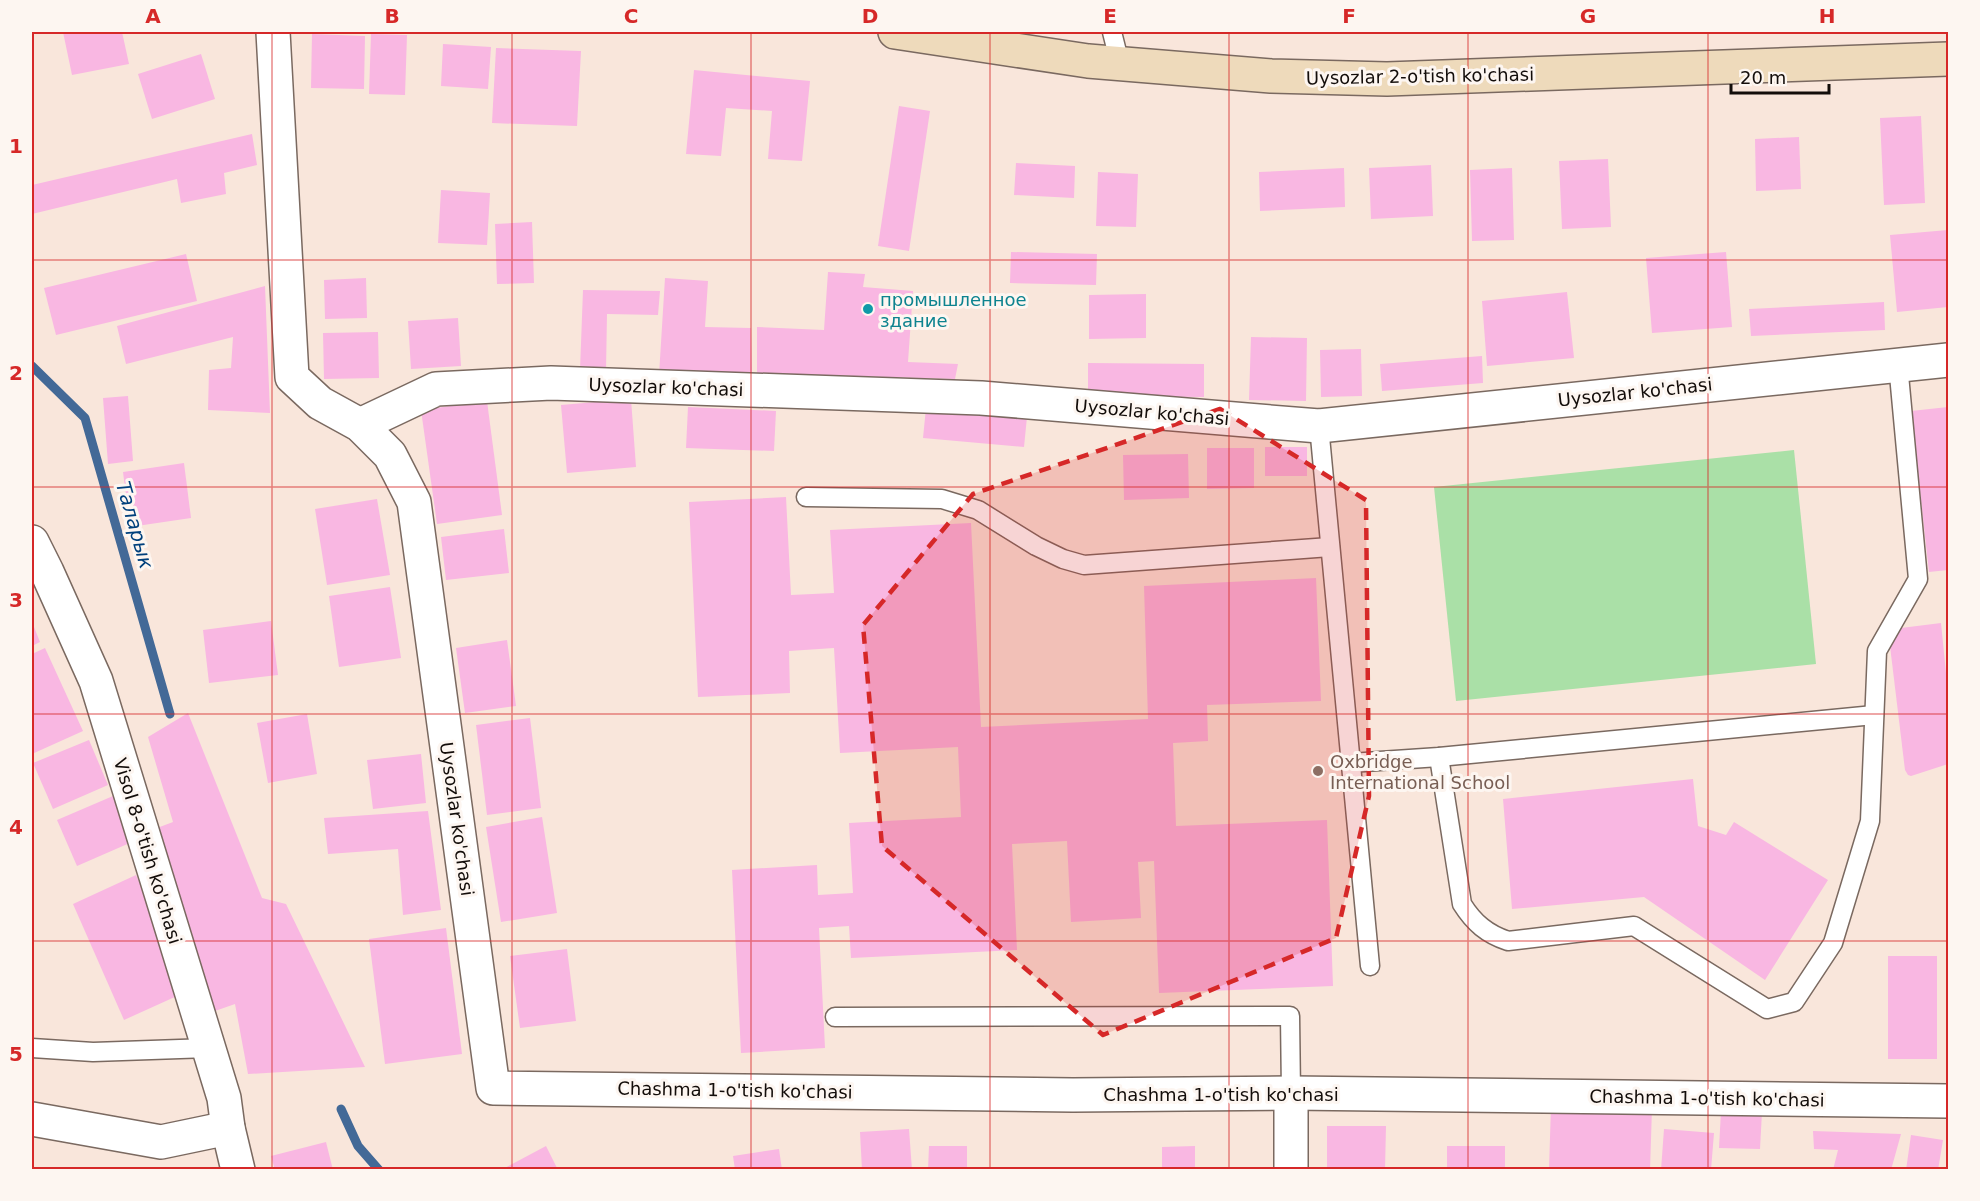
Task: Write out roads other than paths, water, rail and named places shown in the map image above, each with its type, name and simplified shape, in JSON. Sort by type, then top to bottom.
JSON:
[{"type":"street","name":"Uysozlar ko'chasi","points":[[273,32],[292,377],[320,403],[360,425],[390,455],[414,502],[493,1088]]},
{"type":"street","name":"Uysozlar 2-o'tish ko'chasi","points":[[895,32],[1088,62],[1271,76],[1387,79],[1948,59]]},
{"type":"street","points":[[1911,61],[1948,40]]},
{"type":"street","name":"Uysozlar ko'chasi","points":[[360,425],[435,389],[551,383],[981,398],[1319,426],[1948,360]]},
{"type":"street","name":"Visol 8-o'tish ko'chasi","points":[[32,542],[39,575],[96,681],[209,1048],[224,1100],[238,1170]]},
{"type":"street","name":"Chashma 1-o'tish ko'chasi","points":[[493,1088],[1073,1095],[1291,1093],[1948,1101]]},
{"type":"street","points":[[1291,1093],[1291,1170]]},
{"type":"street","points":[[32,1119],[161,1142],[228,1128]]},
{"type":"lane","points":[[1112,32],[1120,64]]},
{"type":"lane","points":[[1439,757],[1462,904],[1470,918],[1493,936],[1508,941],[1634,926],[1767,1009],[1794,1002],[1833,943],[1869,821],[1877,651],[1918,579],[1898,364]]},
{"type":"lane","points":[[1319,426],[1370,966]]},
{"type":"lane","points":[[806,497],[942,498],[978,510],[1036,546],[1063,559],[1084,565],[1329,547]]},
{"type":"lane","points":[[1350,763],[1439,757],[1874,716]]},
{"type":"lane","points":[[835,1017],[1290,1016],[1291,1093]]},
{"type":"lane","points":[[32,1048],[93,1052],[209,1048]]},
{"type":"waterway","name":"Таларык","points":[[32,366],[85,418],[170,714]]},
{"type":"waterway","name":"Таларык","points":[[341,1109],[358,1146],[379,1170]]},
{"type":"place","name":"промышленное здание","points":[[868,309]]},
{"type":"place","name":"Oxbridge International School","points":[[1318,771]]}]
